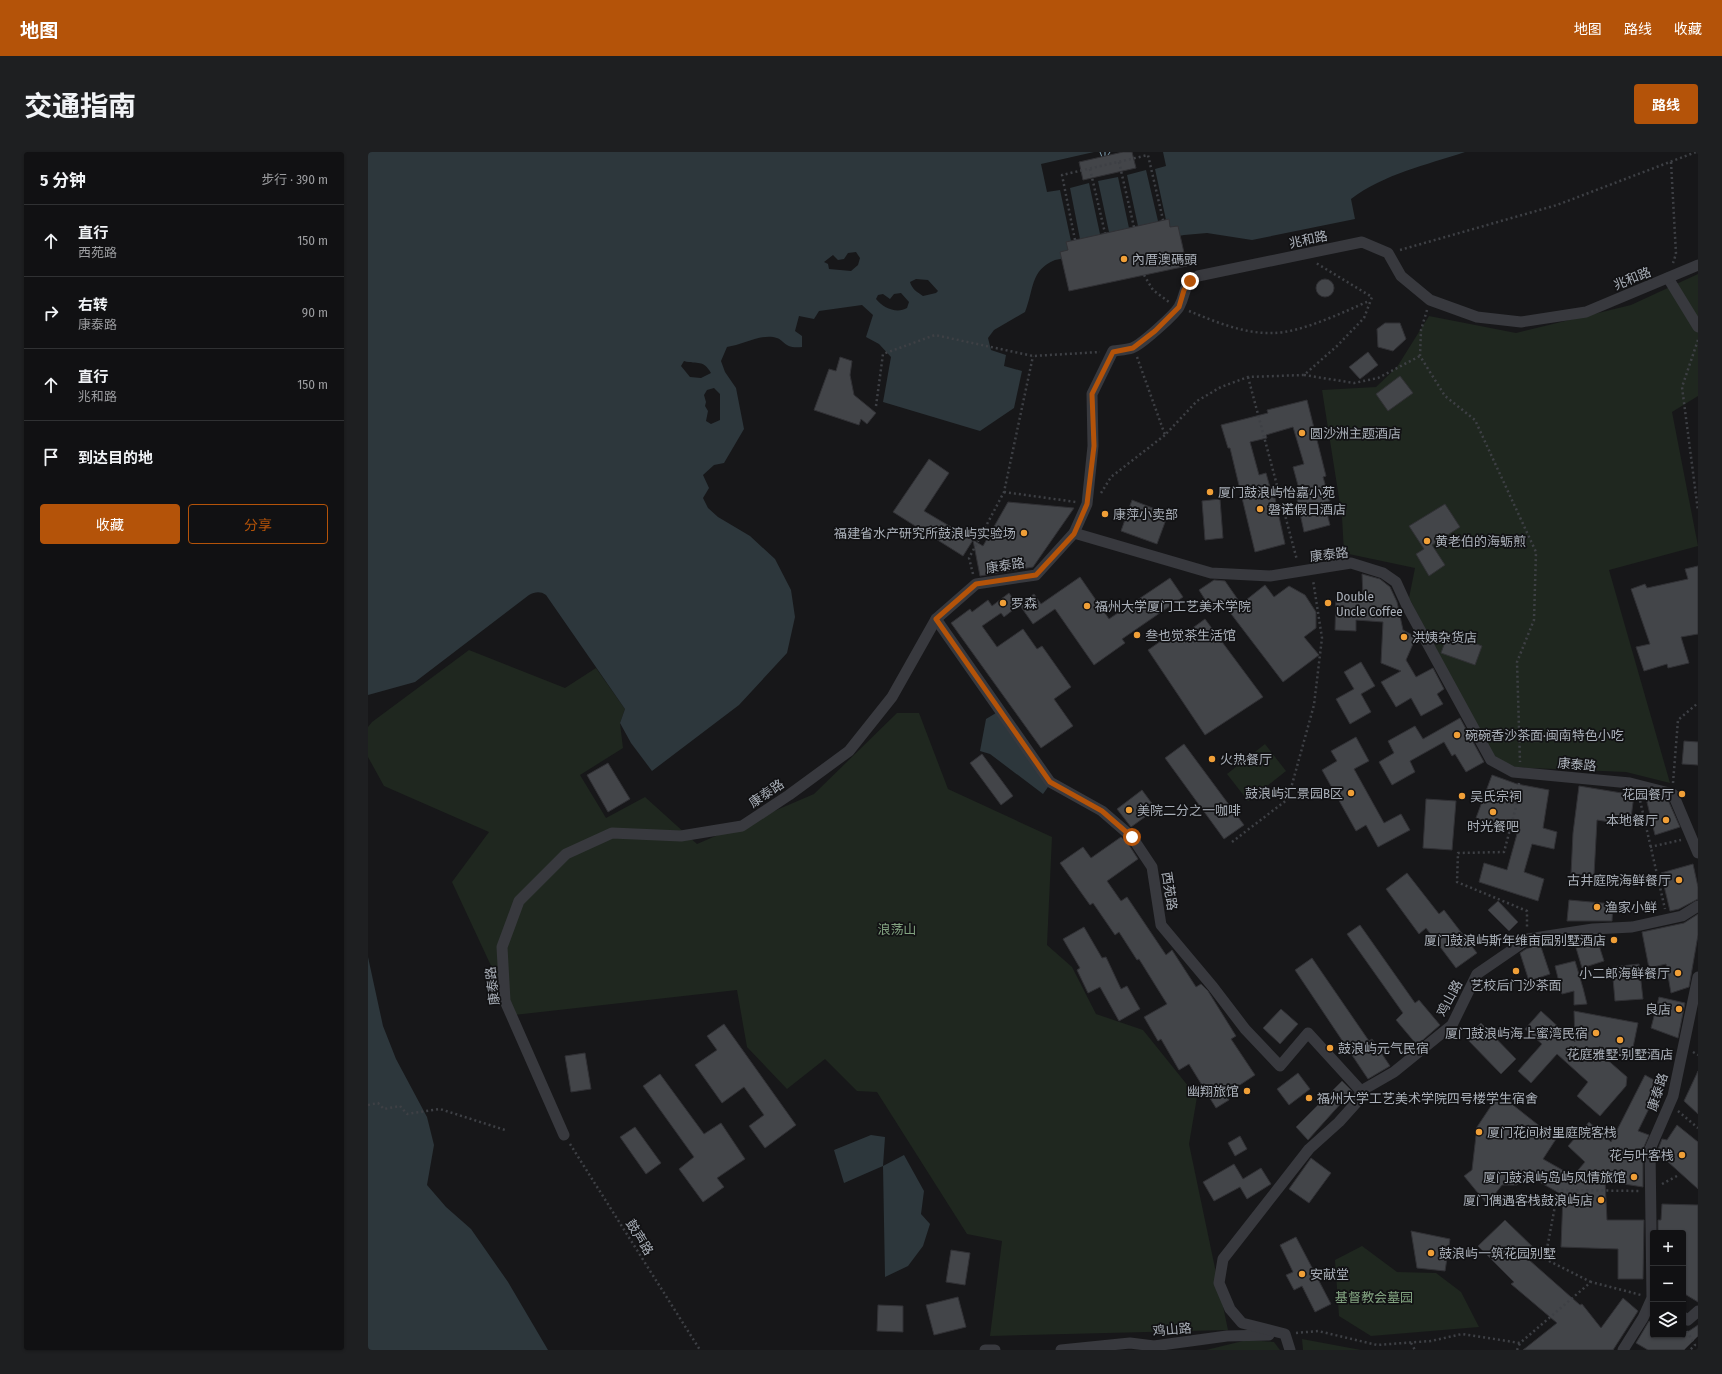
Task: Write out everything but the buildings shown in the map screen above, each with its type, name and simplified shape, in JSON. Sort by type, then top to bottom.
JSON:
[{"type":"street","name":"兆和路","points":[[1113,352],[1133,348],[1155,331],[1179,307],[1184,290],[1190,281],[1198,276],[1362,242],[1388,253],[1401,276],[1430,300],[1477,317],[1521,322],[1586,312],[1698,265]]},
{"type":"street","points":[[1668,278],[1698,327]]},
{"type":"street","points":[[1074,534],[1087,504],[1094,446],[1092,394],[1113,352]]},
{"type":"street","name":"康泰路","points":[[564,1135],[505,1001],[502,947],[519,900],[566,854],[612,833],[681,836],[742,826],[789,795],[849,751],[892,697],[936,619],[976,584],[1036,575],[1074,534],[1211,573],[1270,576],[1351,563],[1383,573],[1396,582],[1407,606],[1491,760],[1513,772],[1637,784],[1672,794]]},
{"type":"street","name":"西苑路","points":[[936,619],[1050,782],[1102,811],[1132,837],[1152,867],[1161,925],[1245,1028],[1280,1066],[1308,1034],[1361,1091]]},
{"type":"street","points":[[1672,794],[1698,853]]},
{"type":"street","name":"鸡山路","points":[[1361,1091],[1394,1072],[1452,1025],[1477,974],[1528,938],[1593,929],[1632,926],[1682,916],[1698,906]]},
{"type":"street","name":"康泰路","points":[[1651,1266],[1650,1148],[1673,1096],[1698,977]]},
{"type":"street","points":[[1290,1350],[1285,1334],[1256,1328],[1242,1323],[1230,1309],[1219,1283],[1222,1259],[1309,1149],[1339,1122],[1356,1103],[1361,1091]]},
{"type":"street","points":[[1623,1350],[1644,1318],[1650,1302]]},
{"type":"street","points":[[1686,1319],[1698,1311]]},
{"type":"street","name":"鸡山路","points":[[1061,1350],[1130,1343],[1154,1346],[1227,1336],[1285,1334]]},
{"type":"street","points":[[985,1350],[995,1350]]},
{"type":"path","points":[[1388,253],[1557,206],[1696,152]]},
{"type":"path","points":[[1075,240],[1062,175],[1148,155],[1162,220]]},
{"type":"path","points":[[1119,162],[1134,227]]},
{"type":"path","points":[[1668,278],[1676,254],[1671,162]]},
{"type":"path","points":[[1090,169],[1105,233]]},
{"type":"path","points":[[1302,254],[1372,297],[1364,318],[1337,346],[1304,375]]},
{"type":"path","points":[[1144,275],[1153,290],[1179,307],[1221,324],[1253,331],[1273,333],[1293,330],[1370,301]]},
{"type":"path","points":[[1430,300],[1421,330],[1420,356],[1445,396],[1475,420],[1536,552],[1534,620],[1517,662],[1521,773],[1516,807],[1504,852],[1458,853],[1457,882],[1527,911],[1528,938]]},
{"type":"path","points":[[876,406],[883,354],[935,335],[1008,349],[1033,356],[1113,352]]},
{"type":"path","points":[[1698,340],[1682,388],[1698,511]]},
{"type":"path","points":[[1133,348],[1166,435]]},
{"type":"path","points":[[976,584],[969,558],[1004,492],[1033,356]]},
{"type":"path","points":[[1099,496],[1111,476],[1166,435],[1197,401],[1221,388],[1248,377],[1304,375],[1354,383],[1378,378],[1420,356]]},
{"type":"path","points":[[1232,842],[1288,799],[1314,705],[1322,638],[1306,570],[1248,377]]},
{"type":"path","points":[[1004,492],[1087,504]]},
{"type":"path","points":[[1672,794],[1678,720],[1698,703]]},
{"type":"path","points":[[1637,784],[1650,847],[1668,919]]},
{"type":"path","points":[[1650,847],[1692,838]]},
{"type":"path","points":[[368,1105],[378,1103],[384,1109],[400,1106],[407,1114],[440,1109],[505,1130]]},
{"type":"path","points":[[1670,1103],[1698,1128]]},
{"type":"path","name":"鼓声路","points":[[564,1135],[700,1350]]},
{"type":"path","points":[[1650,1191],[1558,1190],[1545,1258],[1591,1282],[1650,1297]]},
{"type":"path","points":[[1517,1350],[1520,1343],[1591,1282]]},
{"type":"path","points":[[1686,1330],[1695,1344],[1690,1350]]},
{"type":"path","points":[[1285,1334],[1318,1331],[1377,1345],[1431,1341],[1462,1334],[1520,1343]]},
{"type":"path","points":[[1411,1342],[1415,1350]]},
{"type":"green space","points":[[1698,274],[1698,396],[1672,412],[1698,546],[1609,570],[1670,783],[1626,772],[1509,767],[1492,754],[1409,598],[1415,568],[1344,553],[1342,517],[1322,390],[1376,387],[1397,367],[1429,316],[1516,333],[1631,305]]},
{"type":"green space","name":"浪荡山","points":[[469,650],[565,688],[596,668],[625,709],[620,723],[623,748],[580,775],[606,818],[645,797],[697,844],[814,794],[897,713],[919,713],[948,789],[1052,837],[1047,945],[1072,967],[1096,1014],[1143,1030],[1197,1097],[1189,1144],[1228,1330],[990,1336],[1002,1241],[967,1234],[877,1092],[857,1091],[825,1059],[787,1089],[747,1047],[737,990],[514,1015],[452,882],[489,832],[384,786],[368,757],[368,727],[372,722]]},
{"type":"green space","points":[[1265,744],[1286,771],[1248,801],[1227,774]]},
{"type":"green space","name":"基督教会墓园","points":[[1362,1246],[1397,1272],[1436,1273],[1461,1292],[1479,1327],[1371,1336],[1339,1316],[1335,1260]]},
{"type":"green space","points":[[1302,1339],[1361,1350],[1303,1350]]},
{"type":"green space","points":[[1247,1340],[1274,1342],[1280,1350],[1206,1350]]},
{"type":"shaded area","points":[[368,152],[1465,152],[1406,171],[1364,190],[1351,199],[1355,219],[1252,240],[1207,233],[1184,235],[1055,260],[1047,264],[1037,275],[1025,312],[994,330],[988,338],[991,350],[1006,355],[1004,366],[1022,371],[1014,408],[980,431],[883,402],[891,357],[879,344],[866,337],[873,315],[862,305],[819,311],[814,319],[799,316],[795,331],[802,336],[802,347],[791,347],[773,337],[762,337],[727,347],[721,361],[725,372],[736,388],[744,429],[724,463],[714,465],[703,475],[709,488],[703,498],[708,508],[718,517],[750,536],[775,559],[791,590],[795,617],[787,653],[739,705],[652,771],[631,743],[620,723],[625,709],[546,595],[540,592],[529,595],[415,682],[368,695]],"holes":[[[856,252],[860,258],[858,265],[851,271],[829,269],[828,264],[824,262],[833,255],[838,260],[844,259],[848,253]],[[916,279],[928,280],[938,291],[936,293],[923,296],[913,288],[910,282]],[[901,293],[909,302],[907,308],[903,310],[890,309],[882,305],[876,299],[878,295],[883,294],[890,299],[894,294]],[[684,361],[703,364],[711,373],[701,378],[690,377],[681,366]],[[714,388],[720,394],[720,420],[711,424],[706,421],[708,411],[705,406],[706,402],[704,395],[707,390]]]},
{"type":"shaded area","points":[[996,713],[1048,787],[1043,794],[990,754],[980,751],[986,719]]},
{"type":"shaded area","points":[[368,957],[383,1026],[396,1059],[427,1117],[434,1145],[427,1185],[446,1207],[471,1229],[508,1282],[548,1350],[368,1350]]},
{"type":"shaded area","points":[[871,1135],[885,1137],[883,1166],[844,1183],[834,1150]]},
{"type":"shaded area","points":[[904,1155],[924,1191],[921,1214],[930,1224],[923,1246],[908,1266],[885,1277],[883,1166]]},
{"type":"pier","points":[[1094,152],[1163,152],[1166,166],[1155,169],[1166,220],[1158,221],[1146,170],[1127,175],[1138,226],[1129,228],[1118,177],[1098,181],[1109,232],[1100,234],[1089,183],[1070,188],[1080,239],[1071,241],[1060,190],[1047,192],[1041,164]]},
{"type":"ferry route","points":[[1100,152],[1102,157]]},
{"type":"ferry route","points":[[1105,152],[1105,157]]},
{"type":"place","name":"內厝澳碼頭","points":[[1124,259]]},
{"type":"place","name":"圆沙洲主题酒店","points":[[1302,433]]},
{"type":"place","name":"厦门鼓浪屿怡嘉小苑","points":[[1210,492]]},
{"type":"place","name":"磐诺假日酒店","points":[[1260,509]]},
{"type":"place","name":"康萍小卖部","points":[[1105,514]]},
{"type":"place","name":"福建省水产研究所鼓浪屿实验场","points":[[1024,533]]},
{"type":"place","name":"黄老伯的海蛎煎","points":[[1427,541]]},
{"type":"place","name":"罗森","points":[[1003,603]]},
{"type":"place","name":"Double Uncle Coffee","points":[[1328,603]]},
{"type":"place","name":"福州大学厦门工艺美术学院","points":[[1087,606]]},
{"type":"place","name":"叁也觉茶生活馆","points":[[1137,635]]},
{"type":"place","name":"洪姨杂货店","points":[[1404,637]]},
{"type":"place","name":"碗碗香沙茶面·闽南特色小吃","points":[[1457,735]]},
{"type":"place","name":"火热餐厅","points":[[1212,759]]},
{"type":"place","name":"鼓浪屿汇景园B区","points":[[1351,793]]},
{"type":"place","name":"花园餐厅","points":[[1682,794]]},
{"type":"place","name":"吴氏宗祠","points":[[1462,796]]},
{"type":"place","name":"美院二分之一咖啡","points":[[1129,810]]},
{"type":"place","name":"时光餐吧","points":[[1493,812]]},
{"type":"place","name":"本地餐厅","points":[[1666,820]]},
{"type":"place","name":"古井庭院海鲜餐厅","points":[[1679,880]]},
{"type":"place","name":"渔家小鲜","points":[[1597,907]]},
{"type":"place","name":"厦门鼓浪屿斯年维亩园别墅酒店","points":[[1614,940]]},
{"type":"place","name":"艺校后门沙茶面","points":[[1516,971]]},
{"type":"place","name":"小二郎海鲜餐厅","points":[[1678,973]]},
{"type":"place","name":"良店","points":[[1679,1009]]},
{"type":"place","name":"厦门鼓浪屿海上蜜湾民宿","points":[[1596,1033]]},
{"type":"place","name":"花庭雅墅·别墅酒店","points":[[1620,1040]]},
{"type":"place","name":"鼓浪屿元气民宿","points":[[1330,1048]]},
{"type":"place","name":"幽翔旅馆","points":[[1247,1091]]},
{"type":"place","name":"福州大学工艺美术学院四号楼学生宿舍","points":[[1309,1098]]},
{"type":"place","name":"厦门花间树里庭院客栈","points":[[1479,1132]]},
{"type":"place","name":"花与叶客栈","points":[[1682,1155]]},
{"type":"place","name":"厦门鼓浪屿岛屿风情旅馆","points":[[1634,1177]]},
{"type":"place","name":"厦门偶遇客栈鼓浪屿店","points":[[1601,1200]]},
{"type":"place","name":"鼓浪屿一筑花园别墅","points":[[1431,1253]]},
{"type":"place","name":"安献堂","points":[[1302,1274]]},
{"type":"route","points":[[1132,837],[1102,811],[1050,782],[936,619],[976,584],[1036,575],[1074,534],[1087,504],[1094,446],[1092,394],[1113,352],[1133,348],[1155,331],[1179,307],[1184,290],[1190,281]]}]
